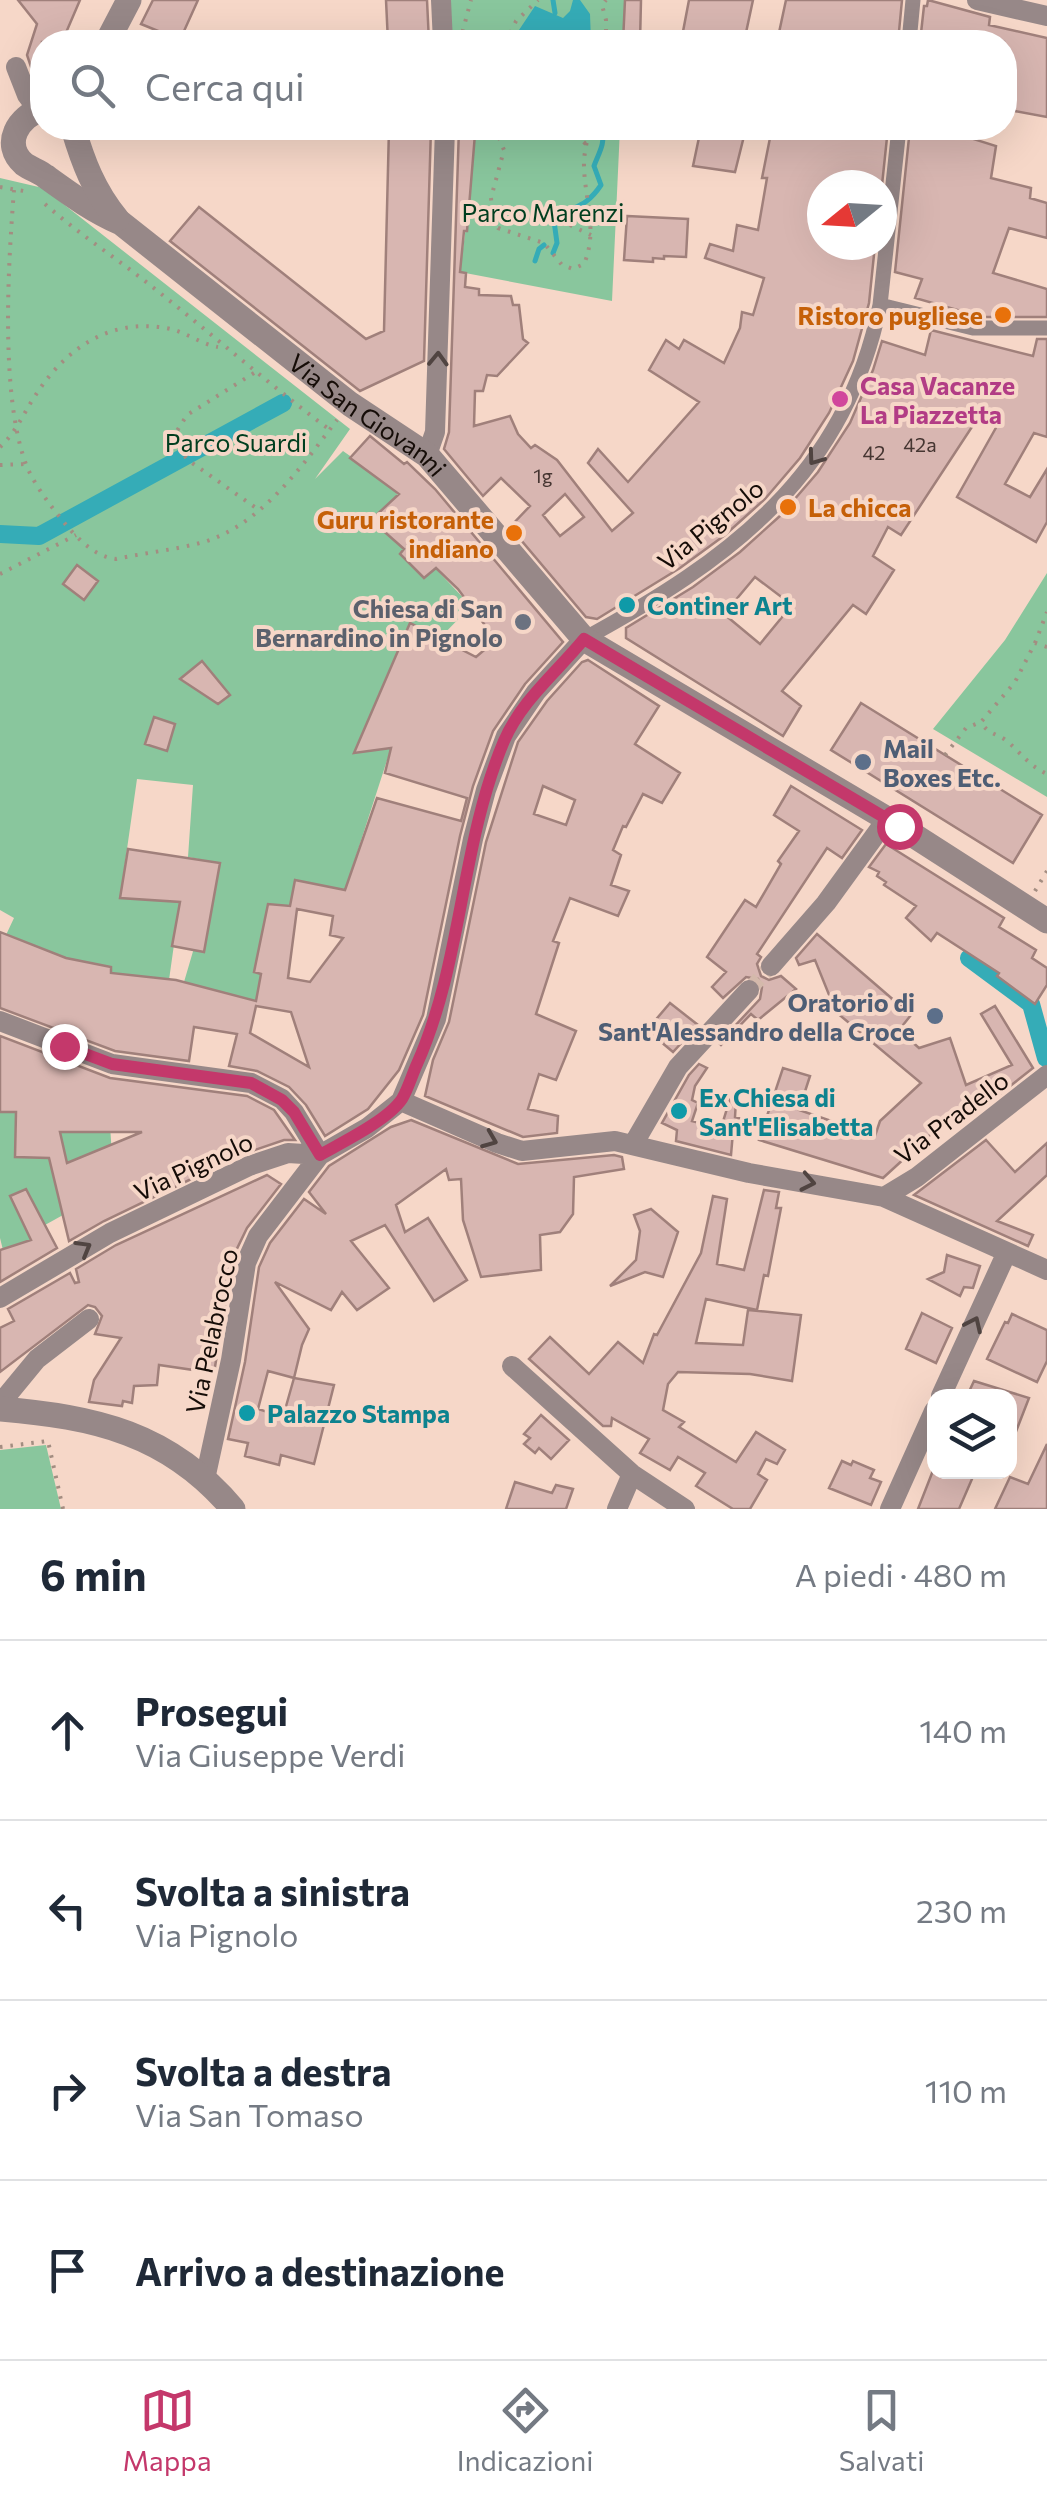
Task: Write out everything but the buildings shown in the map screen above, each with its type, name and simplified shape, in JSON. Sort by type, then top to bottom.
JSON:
[{"type":"street","points":[[113,30],[129,0]]},
{"type":"street","points":[[441,0],[442,30]]},
{"type":"street","points":[[909,30],[913,0]]},
{"type":"street","points":[[977,0],[1047,16]]},
{"type":"street","points":[[16,66],[30,98]]},
{"type":"street","points":[[21,166],[8,130],[30,115]]},
{"type":"street","name":"Via San Giovanni","points":[[21,166],[64,165],[73,140]]},
{"type":"street","name":"Via San Giovanni","points":[[78,140],[101,200],[120,223],[350,404],[427,455],[584,639],[887,819],[1047,922]]},
{"type":"street","points":[[427,455],[435,432],[445,140]]},
{"type":"street","name":"Via Pignolo","points":[[0,1298],[110,1233],[237,1172],[288,1153],[320,1155],[401,1102],[436,1019],[472,839],[506,736],[536,692],[584,639],[673,588],[778,505],[842,420],[880,305],[898,140]]},
{"type":"street","name":"Via San Giovanni","points":[[21,166],[120,223]]},
{"type":"street","points":[[880,305],[972,328],[1047,328]]},
{"type":"street","points":[[771,966],[826,903],[887,819]]},
{"type":"street","points":[[634,1143],[678,1067],[749,990]]},
{"type":"street","points":[[0,1020],[112,1064],[251,1083],[282,1100],[294,1112],[320,1155]]},
{"type":"street","name":"Via Pradello","points":[[884,1196],[916,1177],[1047,1075]]},
{"type":"street","points":[[401,1102],[522,1151],[615,1141],[634,1143],[749,1173],[884,1196],[1047,1270]]},
{"type":"street","name":"Via Pelabrocco","points":[[205,1479],[231,1360],[246,1263],[258,1236],[320,1155]]},
{"type":"street","points":[[944,1389],[1007,1252]]},
{"type":"street","points":[[0,1407],[38,1359],[88,1320]]},
{"type":"street","points":[[512,1366],[632,1474],[685,1509]]},
{"type":"street","points":[[0,1407],[99,1422],[158,1445],[205,1479],[233,1509]]},
{"type":"street","points":[[890,1509],[927,1427]]},
{"type":"street","points":[[618,1509],[632,1474]]},
{"type":"path","points":[[463,30],[471,0]]},
{"type":"path","points":[[512,30],[538,0]]},
{"type":"path","points":[[601,1],[606,30]]},
{"type":"path","points":[[500,140],[504,150],[490,209],[498,228],[544,243],[568,269],[584,264],[591,248],[584,161],[587,140]]},
{"type":"path","points":[[581,140],[586,145]]},
{"type":"path","points":[[0,187],[28,192],[40,200],[330,430],[259,510],[226,532],[202,542],[116,559],[104,558],[73,532],[41,494],[16,432],[8,366],[14,190]]},
{"type":"path","points":[[570,225],[591,234]]},
{"type":"path","points":[[0,447],[16,432],[35,396],[60,363],[86,341],[110,330],[168,328],[222,348]]},
{"type":"path","points":[[254,373],[186,415],[175,434],[188,460],[259,510]]},
{"type":"path","points":[[0,466],[26,464]]},
{"type":"path","points":[[0,574],[73,532]]},
{"type":"path","points":[[945,755],[966,728],[982,722],[1015,682],[1047,612]]},
{"type":"path","points":[[1035,643],[1047,647]]},
{"type":"path","points":[[982,722],[986,731],[1007,741],[1026,763],[1047,774]]},
{"type":"path","points":[[0,1446],[48,1441],[64,1509]]},
{"type":"green space","points":[[449,0],[625,0],[624,30],[450,30]]},
{"type":"green space","name":"Parco Marenzi","points":[[472,140],[619,140],[612,301],[460,272]]},
{"type":"green space","name":"Parco Suardi","points":[[0,178],[43,188],[350,429],[315,479],[343,451],[387,482],[398,495],[371,520],[405,547],[400,555],[424,577],[435,568],[471,606],[440,638],[355,752],[391,748],[345,890],[296,880],[290,906],[255,972],[261,974],[256,1001],[184,982],[219,863],[188,857],[193,785],[137,779],[120,898],[180,902],[169,980],[111,973],[111,967],[66,958],[6,935],[14,918],[0,910]]},
{"type":"green space","points":[[1047,573],[1047,797],[933,729],[1005,640]]},
{"type":"green space","points":[[0,1112],[17,1112],[33,1131],[110,1125],[112,1156],[106,1147],[81,1157],[85,1170],[70,1176],[65,1153],[49,1154],[63,1215],[45,1225],[26,1189],[10,1195],[31,1240],[3,1250],[0,1238]]},
{"type":"green space","points":[[46,1445],[61,1509],[0,1509],[0,1450]]},
{"type":"water","points":[[573,0],[580,0],[590,14],[591,30],[519,30],[535,6],[563,18]]},
{"type":"waterway","points":[[553,0],[555,13]]},
{"type":"waterway","points":[[553,253],[557,243],[554,221],[588,200],[601,185],[594,166],[602,140]]},
{"type":"waterway","points":[[535,261],[544,245]]},
{"type":"waterway","points":[[0,534],[39,536],[283,403]]},
{"type":"waterway","points":[[969,958],[1031,1004],[1046,1058]]},
{"type":"tunnel","points":[[749,990],[771,966]]},
{"type":"place","name":"Ristoro pugliese","points":[[1003,315]]},
{"type":"place","name":"Casa Vacanze La Piazzetta","points":[[840,399]]},
{"type":"place","name":"La chicca","points":[[788,507]]},
{"type":"place","name":"Guru ristorante indiano","points":[[514,533]]},
{"type":"place","name":"Continer Art","points":[[627,605]]},
{"type":"place","name":"Chiesa di San Bernardino in Pignolo","points":[[523,622]]},
{"type":"place","name":"Mail Boxes Etc.","points":[[863,762]]},
{"type":"place","name":"Oratorio di Sant'Alessandro della Croce","points":[[935,1016]]},
{"type":"place","name":"Ex Chiesa di Sant'Elisabetta","points":[[679,1111]]},
{"type":"place","name":"Palazzo Stampa","points":[[247,1413]]},
{"type":"route","points":[[64,1046],[112,1064],[251,1083],[282,1100],[294,1112],[320,1155],[401,1102],[436,1019],[472,839],[506,736],[536,692],[584,639],[899,826]]}]
